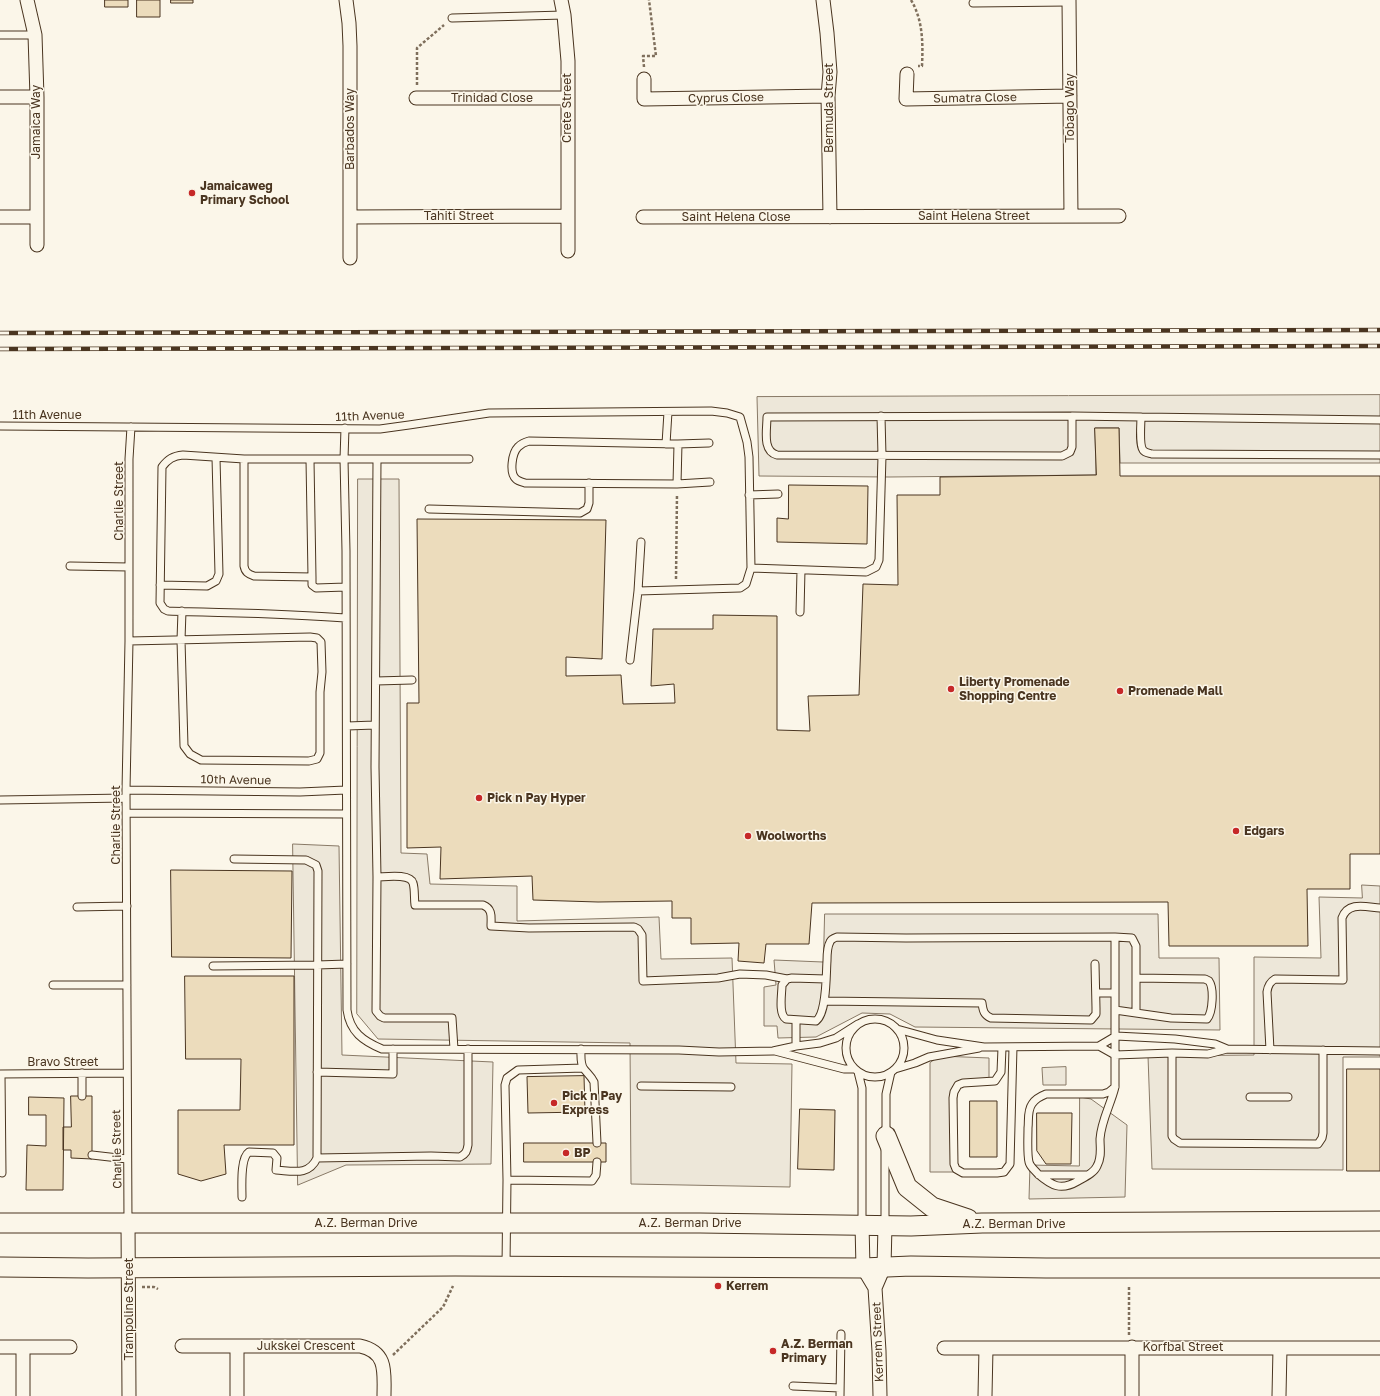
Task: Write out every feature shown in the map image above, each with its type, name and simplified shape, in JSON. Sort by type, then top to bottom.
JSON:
[{"type":"main road","points":[[886,1136],[907,1187],[932,1207],[982,1223]]},
{"type":"main road","name":"A.Z. Berman Drive","points":[[0,1223],[700,1223],[862,1224],[911,1226],[982,1223],[1380,1222]]},
{"type":"main road","points":[[0,1267],[129,1268],[506,1266],[884,1268],[911,1266],[1046,1268],[1380,1268]]},
{"type":"street","name":"Jamaica Way","points":[[27,0],[35,35],[37,96],[37,245]]},
{"type":"street","name":"Barbados Way","points":[[346,0],[350,46],[350,258]]},
{"type":"street","name":"Crete Street","points":[[561,0],[564,15],[568,61],[568,251]]},
{"type":"street","name":"Bermuda Street","points":[[823,0],[830,72],[828,96],[830,217]]},
{"type":"street","name":"Tobago Way","points":[[1070,1],[1071,216]]},
{"type":"street","name":"Sumatra Close","points":[[909,70],[906,99],[1070,96]]},
{"type":"street","name":"Cyprus Close","points":[[644,79],[644,100],[828,96]]},
{"type":"street","points":[[0,97],[37,96]]},
{"type":"street","name":"Trinidad Close","points":[[416,98],[568,98]]},
{"type":"street","name":"Tahiti Street","points":[[350,217],[568,216]]},
{"type":"street","name":"Saint Helena Street","points":[[830,217],[1119,216]]},
{"type":"street","points":[[0,217],[37,217]]},
{"type":"street","name":"Saint Helena Close","points":[[643,217],[830,217]]},
{"type":"street","name":"Trampoline Street","points":[[128,1222],[129,1396]]},
{"type":"street","points":[[862,1224],[863,1268]]},
{"type":"street","name":"Kerrem Street","points":[[880,1396],[876,1288],[884,1268],[885,1225]]},
{"type":"street","name":"Kerrem Street","points":[[863,1268],[876,1288]]},
{"type":"street","name":"Jukskei Crescent","points":[[182,1346],[360,1346],[369,1348],[377,1353],[383,1363]]},
{"type":"street","points":[[237,1346],[237,1396]]},
{"type":"street","points":[[0,1347],[70,1347]]},
{"type":"street","points":[[23,1347],[23,1396]]},
{"type":"street","name":"Korfbal Street","points":[[944,1348],[1380,1348]]},
{"type":"street","points":[[985,1396],[986,1348]]},
{"type":"street","points":[[1132,1348],[1132,1396]]},
{"type":"street","points":[[1279,1396],[1280,1348]]},
{"type":"street","points":[[383,1363],[384,1396]]},
{"type":"lane","points":[[973,3],[1070,1]]},
{"type":"lane","points":[[452,18],[564,15]]},
{"type":"lane","points":[[0,35],[35,35]]},
{"type":"lane","name":"11th Avenue","points":[[0,426],[388,428],[489,413],[711,411],[727,413],[740,417],[747,442],[749,495]]},
{"type":"lane","points":[[666,444],[668,412]]},
{"type":"lane","points":[[751,568],[866,572],[876,566],[879,560],[882,456],[881,416]]},
{"type":"lane","points":[[1072,416],[1072,447],[1070,452],[1062,456],[777,455],[769,452],[767,447],[767,417],[1072,416],[1380,420]]},
{"type":"lane","points":[[1142,417],[1141,444],[1143,450],[1152,454],[1380,455]]},
{"type":"lane","name":"Charlie Street","points":[[128,1222],[126,790],[129,641],[129,460],[131,427]]},
{"type":"lane","points":[[345,428],[347,964],[348,1010],[349,1021],[352,1028],[358,1035],[374,1046],[382,1049],[581,1049],[719,1052],[773,1051],[796,1046],[820,1044],[836,1038],[858,1024],[870,1020],[883,1020],[890,1023],[897,1029],[902,1036],[904,1045],[902,1058],[893,1070],[886,1094],[885,1225]]},
{"type":"lane","points":[[709,443],[666,444],[529,441],[519,445],[514,452],[512,462],[513,475],[516,480],[525,483],[677,484],[710,482]]},
{"type":"lane","points":[[677,484],[678,444]]},
{"type":"lane","points":[[345,618],[305,615],[262,615],[168,611],[161,607],[162,467],[166,461],[173,456],[183,455],[244,460],[469,459]]},
{"type":"lane","points":[[160,585],[206,586],[216,581],[219,574],[216,458]]},
{"type":"lane","points":[[244,460],[245,572],[254,576],[312,577]]},
{"type":"lane","points":[[310,460],[312,585],[316,588],[346,587]]},
{"type":"lane","points":[[377,460],[375,725],[377,877],[376,1010],[380,1016],[384,1018],[452,1018],[454,1049]]},
{"type":"lane","points":[[429,509],[580,513],[587,509],[589,503],[589,483]]},
{"type":"lane","points":[[638,591],[740,588],[746,584],[751,568],[749,495],[778,494]]},
{"type":"lane","points":[[630,660],[638,591],[641,542]]},
{"type":"lane","points":[[70,566],[129,567]]},
{"type":"lane","points":[[800,612],[801,570]]},
{"type":"lane","points":[[129,641],[181,640],[310,637],[320,640],[322,672],[320,692],[319,756],[317,759],[309,761],[200,760],[190,754],[184,746],[181,640],[182,611]]},
{"type":"lane","points":[[376,681],[412,680]]},
{"type":"lane","points":[[346,726],[375,725]]},
{"type":"lane","name":"10th Avenue","points":[[126,790],[300,792],[346,790]]},
{"type":"lane","points":[[0,800],[126,798]]},
{"type":"lane","points":[[127,813],[346,814]]},
{"type":"lane","points":[[234,859],[306,860],[316,865],[318,871],[317,1158],[314,1164],[303,1171],[276,1170],[277,1158],[273,1153],[249,1152],[246,1154],[243,1161],[242,1196]]},
{"type":"lane","points":[[377,877],[404,876],[409,878],[414,884],[415,905],[483,905],[487,907],[492,914],[491,926],[529,928],[634,927],[638,929],[642,935],[643,981],[718,978],[740,974],[766,975],[787,979],[826,979]]},
{"type":"lane","points":[[78,907],[127,906]]},
{"type":"lane","points":[[1270,1050],[1267,987],[1276,979],[1342,980],[1342,918],[1344,913],[1352,906],[1380,908]]},
{"type":"lane","points":[[787,979],[782,985],[782,1016],[786,1019],[818,1020],[822,1012],[824,1001],[828,947],[832,939],[837,937],[1132,938],[1135,942],[1136,1013]]},
{"type":"lane","points":[[1115,937],[1115,1087],[1112,1101],[1106,1113],[1100,1138],[1100,1158],[1097,1167],[1071,1185],[1061,1187],[1045,1181],[1033,1169],[1029,1162],[1029,1114],[1031,1105],[1046,1094],[1104,1094],[1115,1087]]},
{"type":"lane","points":[[213,966],[317,966],[347,964]]},
{"type":"lane","points":[[824,1001],[982,1003],[983,1012],[986,1016],[991,1018],[1091,1020],[1096,1014],[1095,964]]},
{"type":"lane","points":[[1116,1010],[1172,1018],[1207,1019],[1210,1013],[1212,994],[1211,983],[1205,979],[1136,978]]},
{"type":"lane","points":[[53,985],[127,985]]},
{"type":"lane","points":[[1096,993],[1115,993]]},
{"type":"lane","points":[[796,1020],[796,1046]]},
{"type":"lane","points":[[858,1024],[851,1032],[847,1041],[846,1051],[849,1061],[857,1070],[866,1076],[884,1076],[893,1070],[908,1066],[929,1057],[943,1053],[984,1047]]},
{"type":"lane","points":[[897,1029],[937,1040],[984,1047],[1099,1046],[1115,1054],[1208,1054],[1227,1049],[1380,1050]]},
{"type":"lane","points":[[1099,1046],[1116,1036],[1175,1039],[1215,1044],[1227,1049]]},
{"type":"lane","points":[[1002,1048],[1001,1072],[995,1081],[963,1083],[958,1085],[954,1092],[954,1164],[956,1169],[963,1173],[997,1174],[1004,1172],[1010,1164],[1013,1047]]},
{"type":"lane","points":[[317,1072],[393,1074],[392,1049]]},
{"type":"lane","points":[[317,1158],[464,1156],[467,1152],[468,1145],[468,1049]]},
{"type":"lane","points":[[581,1049],[580,1057],[583,1068],[590,1074],[594,1082],[597,1143]]},
{"type":"lane","points":[[1172,1053],[1172,1136],[1176,1142],[1318,1144],[1324,1133],[1323,1050]]},
{"type":"lane","points":[[773,1051],[844,1069],[857,1070]]},
{"type":"lane","points":[[506,1266],[507,1180],[505,1085],[507,1078],[518,1070],[583,1068]]},
{"type":"lane","points":[[857,1070],[862,1088],[862,1224]]},
{"type":"lane","points":[[82,1073],[82,1096]]},
{"type":"lane","name":"Bravo Street","points":[[1,1074],[127,1073]]},
{"type":"lane","points":[[1,1074],[2,1173]]},
{"type":"lane","points":[[641,1086],[731,1087]]},
{"type":"lane","points":[[1250,1097],[1288,1097]]},
{"type":"lane","points":[[92,1156],[127,1159]]},
{"type":"lane","points":[[507,1180],[592,1181],[596,1175],[597,1162]]},
{"type":"lane","points":[[1039,1175],[1088,1174]]},
{"type":"lane","points":[[840,1396],[841,1334]]},
{"type":"lane","points":[[793,1386],[840,1388]]},
{"type":"path","points":[[643,56],[656,56],[649,0]]},
{"type":"path","points":[[909,70],[922,66],[923,50],[921,26],[917,10],[910,0]]},
{"type":"path","points":[[416,98],[417,48],[452,18]]},
{"type":"path","points":[[676,590],[677,484]]},
{"type":"path","points":[[383,1363],[443,1307],[453,1286]]},
{"type":"path","points":[[129,1287],[154,1287],[158,1289]]},
{"type":"path","points":[[1129,1287],[1129,1333],[1132,1348]]},
{"type":"shaded area","points":[[1380,395],[1380,463],[1120,463],[1119,428],[1095,428],[1096,475],[889,477],[759,476],[757,397]]},
{"type":"shaded area","points":[[358,479],[399,479],[401,853],[427,854],[430,884],[517,886],[517,921],[659,917],[661,959],[732,958],[736,1063],[792,1064],[790,1187],[631,1184],[630,1043],[378,1039],[357,1014]]},
{"type":"shaded area","points":[[293,844],[339,846],[342,1055],[493,1062],[491,1164],[346,1165],[298,1185]]},
{"type":"shaded area","points":[[1362,885],[1380,886],[1380,1057],[1343,1057],[1343,1170],[1152,1169],[1148,1056],[1254,1055],[1254,957],[1321,958],[1319,897],[1362,898]]},
{"type":"shaded area","points":[[825,914],[1158,914],[1159,958],[1219,958],[1220,1030],[915,1027],[890,1014],[862,1013],[816,1037],[778,1038],[777,1026],[764,1026],[764,987],[776,985],[774,960],[823,962]]},
{"type":"shaded area","points":[[940,1056],[989,1058],[989,1084],[957,1085],[955,1172],[930,1172],[930,1063]]},
{"type":"shaded area","points":[[1066,1067],[1066,1085],[1043,1085],[1042,1068]]},
{"type":"shaded area","points":[[1080,1097],[1091,1099],[1127,1125],[1125,1197],[1029,1199],[1030,1165],[1079,1166]]},
{"type":"building","points":[[105,0],[128,0],[128,7],[105,7]]},
{"type":"building","points":[[137,0],[160,0],[160,17],[137,17]]},
{"type":"building","points":[[171,0],[193,0],[193,3],[171,3]]},
{"type":"building","name":"Promenade Mall","points":[[1095,428],[1119,428],[1120,476],[1380,476],[1380,854],[1350,854],[1350,889],[1307,889],[1308,946],[1169,946],[1168,902],[812,903],[809,944],[766,944],[764,963],[738,961],[739,943],[691,944],[691,918],[672,918],[672,901],[598,902],[533,900],[532,876],[440,879],[441,847],[407,848],[407,703],[419,703],[417,519],[606,520],[602,659],[566,657],[566,676],[621,675],[623,704],[675,703],[674,684],[651,686],[653,629],[713,629],[713,615],[777,616],[777,730],[810,731],[808,696],[859,695],[863,584],[898,585],[897,495],[940,495],[940,477],[1096,475]]},
{"type":"building","points":[[789,485],[868,486],[867,544],[777,542],[777,518],[788,519]]},
{"type":"building","points":[[171,870],[292,871],[291,958],[172,957]]},
{"type":"building","points":[[185,976],[294,976],[294,1145],[224,1145],[226,1174],[201,1181],[178,1174],[178,1110],[240,1110],[241,1059],[186,1059]]},
{"type":"building","points":[[1347,1069],[1380,1069],[1380,1171],[1347,1171]]},
{"type":"building","points":[[584,1076],[585,1112],[528,1113],[527,1077]]},
{"type":"building","points":[[71,1096],[92,1096],[92,1159],[71,1158],[71,1150],[63,1150],[63,1127],[71,1127]]},
{"type":"building","points":[[29,1097],[64,1098],[63,1190],[26,1190],[27,1145],[46,1146],[46,1115],[29,1115]]},
{"type":"building","points":[[970,1101],[997,1101],[997,1157],[970,1157]]},
{"type":"building","points":[[800,1109],[835,1110],[834,1170],[798,1169]]},
{"type":"building","points":[[1037,1113],[1072,1113],[1071,1164],[1046,1164],[1037,1151]]},
{"type":"building","points":[[524,1143],[606,1143],[606,1162],[524,1162]]},
{"type":"railway","points":[[0,333],[1380,330]]},
{"type":"railway","points":[[0,349],[1380,346]]},
{"type":"place","name":"Jamaicaweg Primary School","points":[[192,193]]},
{"type":"place","name":"Liberty Promenade Shopping Centre","points":[[951,689]]},
{"type":"place","name":"Promenade Mall","points":[[1120,691]]},
{"type":"place","name":"Pick n Pay Hyper","points":[[479,798]]},
{"type":"place","name":"Edgars","points":[[1236,831]]},
{"type":"place","name":"Woolworths","points":[[748,836]]},
{"type":"place","name":"Pick n Pay Express","points":[[554,1103]]},
{"type":"place","name":"BP","points":[[566,1153]]},
{"type":"place","name":"Kerrem","points":[[718,1286]]},
{"type":"place","name":"A.Z. Berman Primary","points":[[773,1351]]}]
